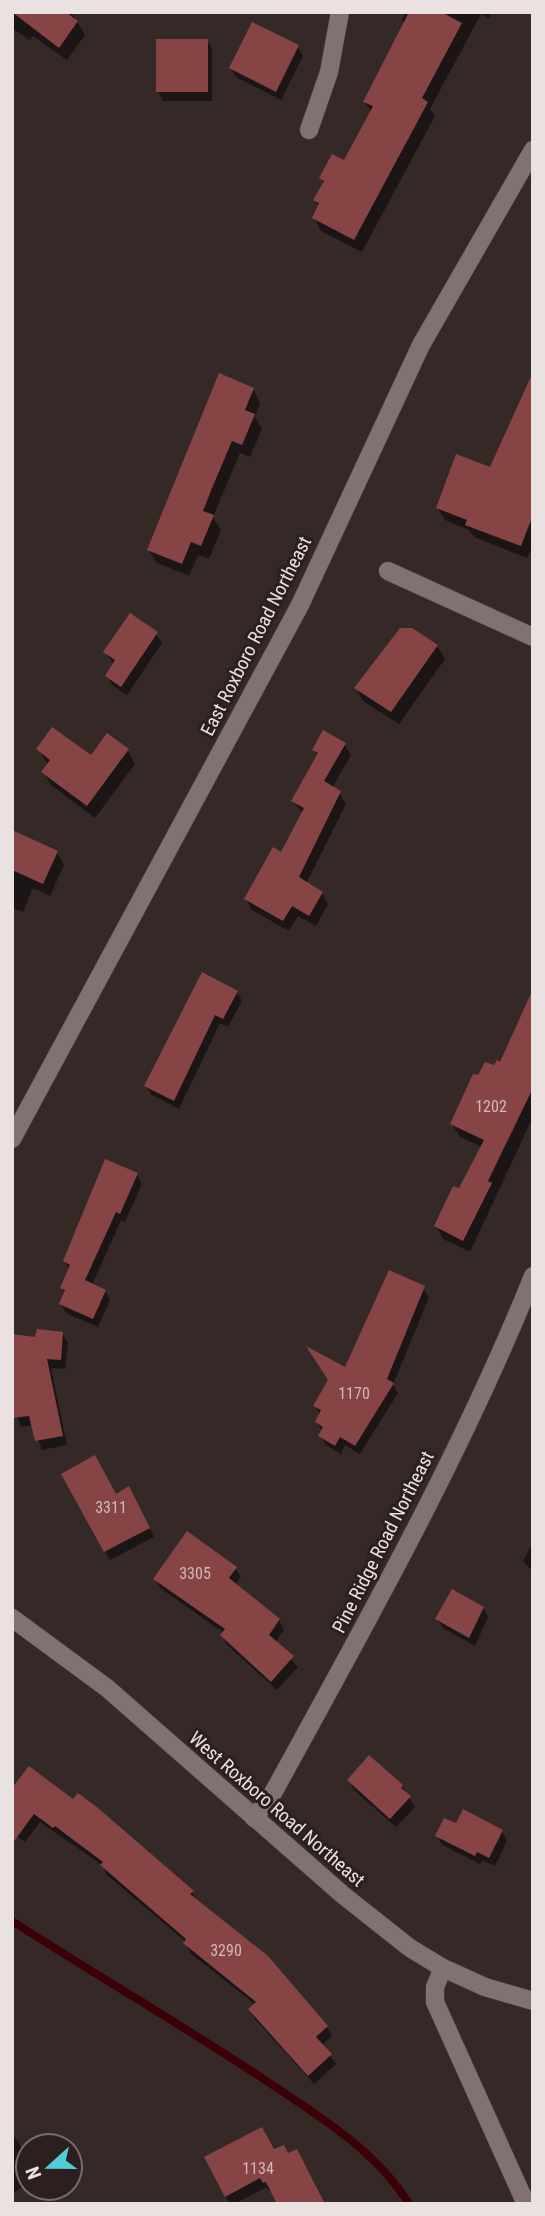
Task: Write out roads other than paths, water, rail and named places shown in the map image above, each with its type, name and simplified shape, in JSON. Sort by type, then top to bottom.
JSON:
[{"type":"street","points":[[309,130],[329,72],[340,12]]},
{"type":"street","name":"East Roxboro Road Northeast","points":[[12,1139],[300,605],[421,345],[533,150]]},
{"type":"street","points":[[388,572],[533,637]]},
{"type":"street","name":"Pine Ridge Road Northeast","points":[[254,1818],[273,1793],[365,1626],[503,1350],[533,1276]]},
{"type":"street","name":"West Roxboro Road Northeast","points":[[12,1618],[107,1688],[254,1818],[410,1948],[443,1968],[485,1987],[533,2001]]},
{"type":"street","points":[[443,1968],[435,1987],[435,2002],[526,2204]]},
{"type":"waterway","points":[[12,1921],[234,2060],[344,2134],[379,2166],[409,2204]]}]
